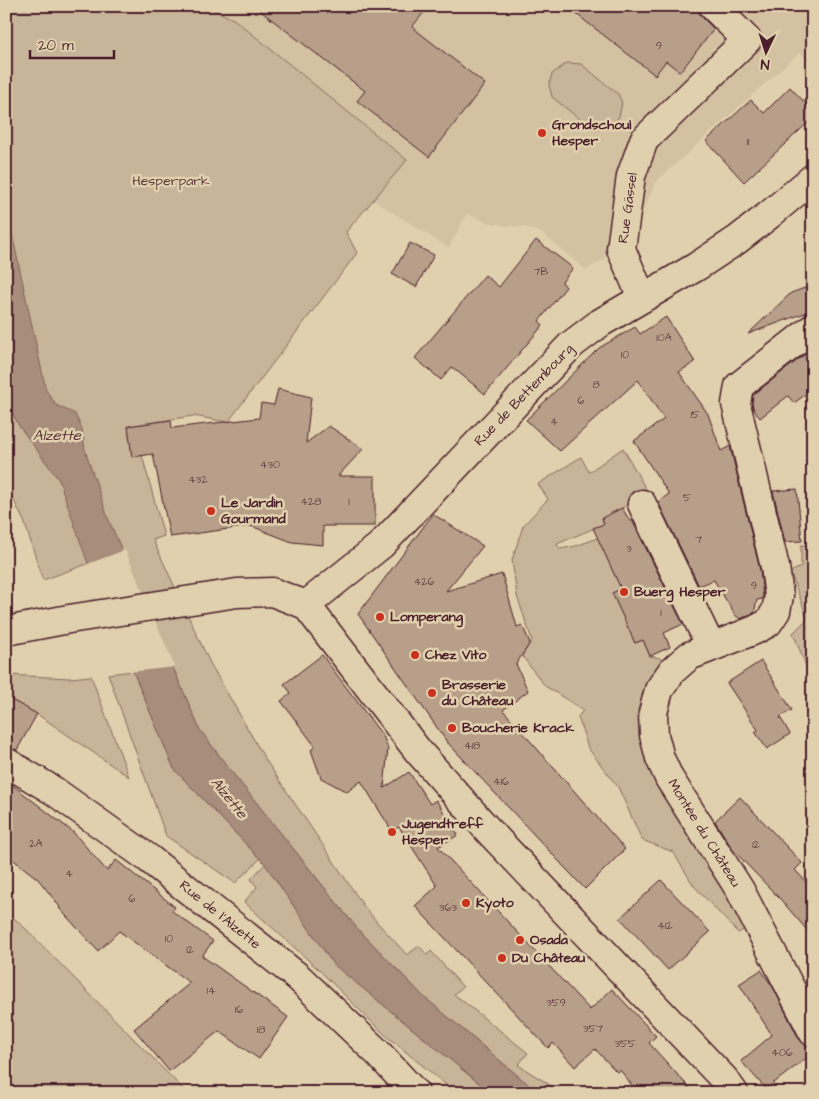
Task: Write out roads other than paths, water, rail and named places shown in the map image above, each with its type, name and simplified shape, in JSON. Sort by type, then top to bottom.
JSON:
[{"type":"street","name":"Rue Gässel","points":[[642,298],[622,249],[631,176],[644,140],[747,40],[713,6]]},
{"type":"street","name":"Rue de Bettembourg","points":[[306,605],[381,545],[570,345],[600,323],[696,267],[737,240],[813,178]]},
{"type":"street","name":"Montée du Château","points":[[813,328],[739,386],[736,404],[775,567],[779,596],[776,611],[768,623],[689,656],[672,671],[658,690],[653,713],[654,735],[660,758],[669,778],[740,890],[813,1032]]},
{"type":"street","points":[[642,504],[711,647]]},
{"type":"street","points":[[6,631],[69,619],[236,593],[272,592],[306,605],[418,751],[487,830],[724,1078],[734,1093]]},
{"type":"street","name":"Rue de l'Alzette","points":[[6,762],[54,791],[148,858],[298,978],[378,1053],[415,1093]]},
{"type":"water","name":"Alzette","points":[[6,206],[46,390],[56,405],[75,414],[82,429],[85,450],[108,518],[200,730],[356,927],[423,996],[529,1085],[542,1093],[491,1093],[333,964],[265,864],[174,769],[88,564],[59,480],[19,426],[9,407],[6,395]]},
{"type":"place","name":"Grondschoul Hesper","points":[[542,133]]},
{"type":"place","name":"Le Jardin Gourmand","points":[[211,511]]},
{"type":"place","name":"Buerg Hesper","points":[[624,592]]},
{"type":"place","name":"Lomperang","points":[[380,617]]},
{"type":"place","name":"Chez Vito","points":[[415,655]]},
{"type":"place","name":"Brasserie du Château","points":[[432,693]]},
{"type":"place","name":"Boucherie Krack","points":[[452,728]]},
{"type":"place","name":"Jugendtreff Hesper","points":[[392,832]]},
{"type":"place","name":"Kyoto","points":[[466,903]]},
{"type":"place","name":"Osada","points":[[520,940]]},
{"type":"place","name":"Du Château","points":[[502,958]]},
{"type":"park label","name":"Hesperpark","points":[[171,181]]}]
